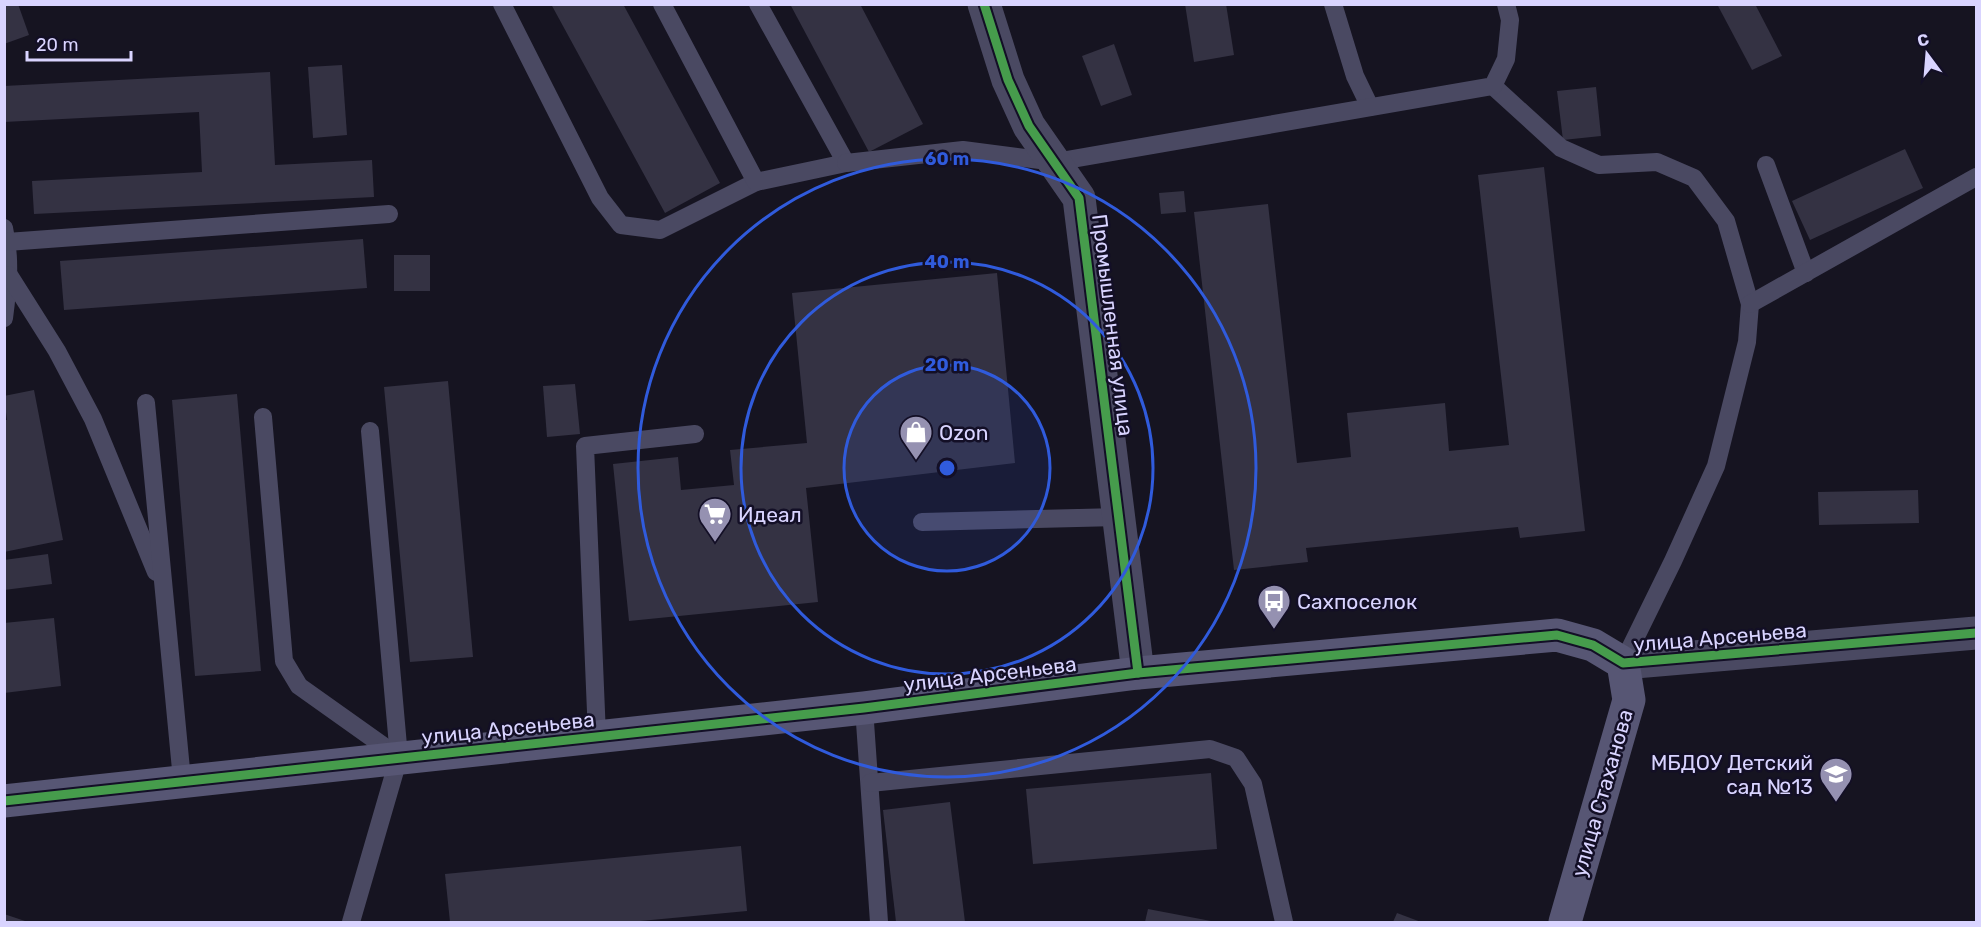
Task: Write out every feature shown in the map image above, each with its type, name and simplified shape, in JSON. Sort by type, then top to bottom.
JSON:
[{"type":"street","name":"Промышленная улица","points":[[984,4],[1008,80],[1029,126],[1079,198],[1138,673]]},
{"type":"street","name":"улица Арсеньева","points":[[4,801],[864,708],[1138,673],[1557,635],[1593,645],[1623,663],[1977,633]]},
{"type":"street","name":"улица Стаханова","points":[[1565,922],[1629,700],[1623,663]]},
{"type":"lane","points":[[502,4],[600,198],[621,225],[660,230],[756,182],[846,163],[963,150],[1055,162],[1492,86]]},
{"type":"lane","points":[[662,4],[756,182]]},
{"type":"lane","points":[[758,4],[846,163]]},
{"type":"lane","points":[[1333,4],[1355,76],[1370,107]]},
{"type":"lane","points":[[1492,86],[1506,58],[1510,21],[1506,4]]},
{"type":"lane","points":[[1492,86],[1561,148],[1580,157],[1599,165],[1657,162],[1694,178],[1726,221],[1750,304],[1747,342],[1716,466],[1623,663]]},
{"type":"lane","points":[[1766,165],[1806,273]]},
{"type":"lane","points":[[1750,304],[1977,177]]},
{"type":"lane","points":[[4,318],[9,275],[6,235],[390,214]]},
{"type":"lane","points":[[9,275],[57,351],[93,419],[164,590]]},
{"type":"lane","points":[[146,403],[182,780]]},
{"type":"lane","points":[[264,417],[284,661],[299,686],[399,757]]},
{"type":"lane","points":[[351,922],[399,757],[370,431]]},
{"type":"lane","points":[[597,736],[585,446],[695,434]]},
{"type":"lane","points":[[922,522],[1118,517]]},
{"type":"lane","points":[[864,708],[879,922]]},
{"type":"lane","points":[[870,783],[1210,749],[1236,759],[1253,784],[1284,922]]},
{"type":"building","points":[[4,4],[18,4],[29,35],[4,44]]},
{"type":"building","points":[[551,4],[623,4],[720,183],[665,213]]},
{"type":"building","points":[[790,4],[860,4],[923,124],[869,152]]},
{"type":"building","points":[[1185,4],[1226,4],[1234,55],[1194,62]]},
{"type":"building","points":[[1717,4],[1755,4],[1782,56],[1752,70]]},
{"type":"building","points":[[1114,44],[1132,95],[1101,106],[1082,56]]},
{"type":"building","points":[[342,65],[347,135],[313,138],[308,67]]},
{"type":"building","points":[[270,72],[275,165],[372,160],[374,197],[34,214],[32,181],[202,172],[199,112],[4,122],[4,86]]},
{"type":"building","points":[[1596,87],[1601,136],[1563,140],[1557,91]]},
{"type":"building","points":[[1905,149],[1923,188],[1810,240],[1792,201]]},
{"type":"building","points":[[1544,167],[1585,531],[1520,538],[1518,527],[1306,548],[1308,562],[1234,570],[1194,212],[1268,204],[1297,463],[1351,457],[1347,413],[1445,403],[1449,451],[1509,445],[1478,175]]},
{"type":"building","points":[[1184,191],[1186,212],[1161,214],[1159,193]]},
{"type":"building","points":[[363,239],[367,288],[64,310],[60,261]]},
{"type":"building","points":[[394,255],[430,255],[430,291],[394,291]]},
{"type":"building","points":[[997,273],[1015,463],[806,488],[818,602],[629,621],[613,464],[678,457],[681,490],[734,485],[730,450],[807,443],[792,293]]},
{"type":"building","points":[[448,381],[473,657],[410,662],[384,387]]},
{"type":"building","points":[[575,384],[580,434],[547,437],[543,386]]},
{"type":"building","points":[[34,390],[63,540],[4,552],[4,420],[7,420],[4,396]]},
{"type":"building","points":[[237,394],[261,671],[195,676],[172,400]]},
{"type":"building","points":[[1918,490],[1919,523],[1819,525],[1818,492]]},
{"type":"building","points":[[48,554],[52,584],[4,590],[4,560]]},
{"type":"building","points":[[54,618],[61,686],[4,693],[4,623]]},
{"type":"building","points":[[1211,773],[1217,849],[1033,864],[1026,789]]},
{"type":"building","points":[[950,802],[965,922],[896,922],[883,810]]},
{"type":"building","points":[[741,846],[747,911],[630,922],[450,922],[445,874]]},
{"type":"building","points":[[1148,909],[1211,921],[1211,922],[1145,922]]},
{"type":"building","points":[[1397,913],[1421,922],[1393,922]]},
{"type":"building","points":[[4,914],[28,922],[4,922]]},
{"type":"cycle path","points":[[984,4],[1008,80],[1029,126],[1079,198],[1138,673]]},
{"type":"cycle path","points":[[4,801],[864,708],[1138,673],[1557,635],[1593,645],[1623,663],[1976,633]]},
{"type":"place","name":"Ozon","points":[[916,461]]},
{"type":"place","name":"Идеал","points":[[715,543]]},
{"type":"place","name":"Сахпоселок","points":[[1274,630]]},
{"type":"place","name":"МБДОУ Детский сад №13","points":[[1836,803]]}]
